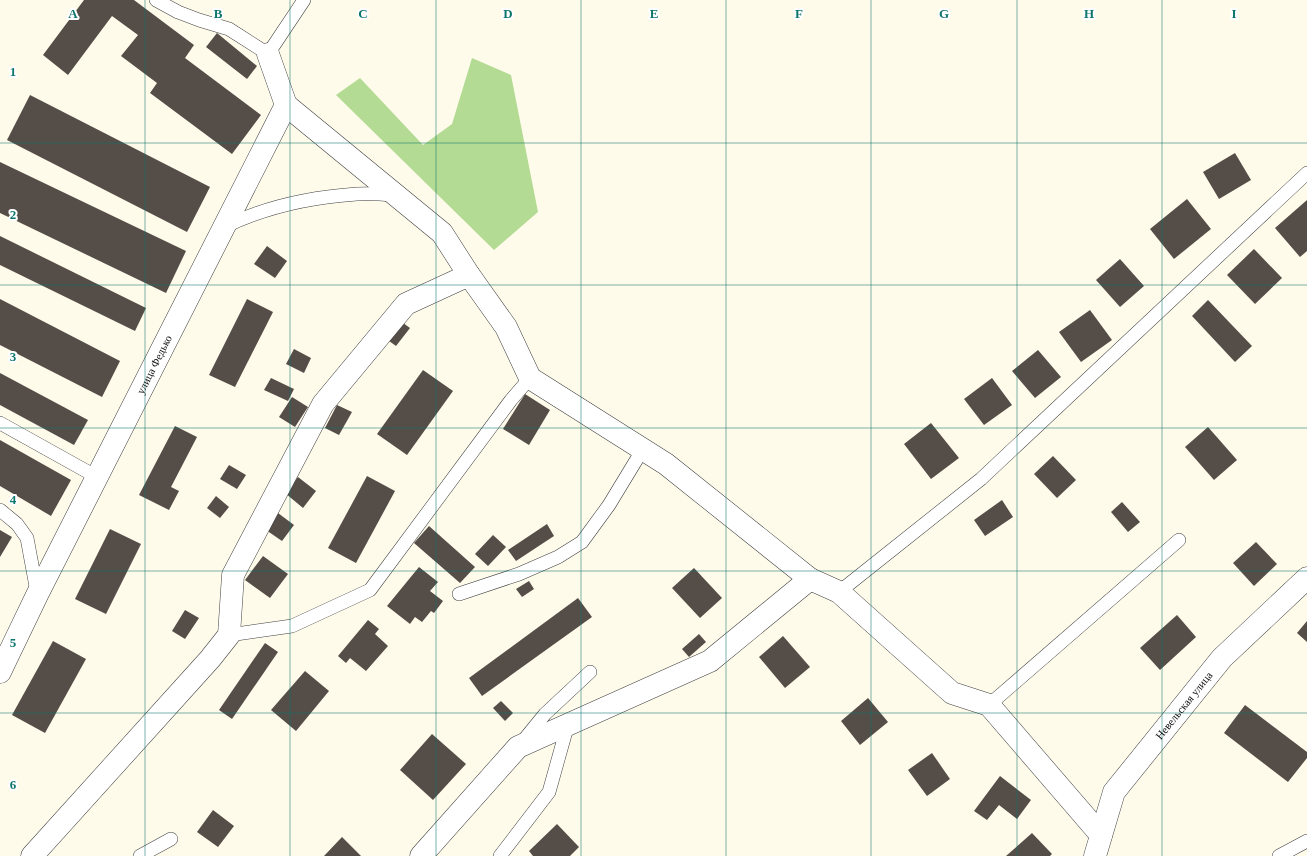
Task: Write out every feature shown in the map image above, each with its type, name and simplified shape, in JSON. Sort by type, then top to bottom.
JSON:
[{"type":"street","points":[[268,54],[286,105],[442,233],[469,275],[506,327],[530,378],[666,464],[810,579],[839,592],[952,693],[989,705],[1098,851]]},
{"type":"street","name":"улица Федько","points":[[0,672],[38,593],[286,105]]},
{"type":"street","points":[[32,856],[229,635],[233,575],[323,404],[406,304],[469,275]]},
{"type":"street","name":"Невельская улица","points":[[1098,851],[1114,792],[1222,658],[1307,578]]},
{"type":"street","points":[[421,856],[518,747],[710,661],[810,579]]},
{"type":"lane","points":[[156,0],[178,12],[229,29],[268,54],[304,0]]},
{"type":"lane","points":[[839,592],[981,479],[1307,173]]},
{"type":"lane","points":[[224,227],[245,217],[322,197],[358,194],[395,195]]},
{"type":"lane","points":[[229,635],[292,626],[370,590],[511,400],[530,378]]},
{"type":"lane","points":[[0,423],[97,477]]},
{"type":"lane","points":[[459,594],[519,574],[558,557],[582,542],[609,505],[643,449]]},
{"type":"lane","points":[[0,510],[17,524],[27,538],[38,593]]},
{"type":"lane","points":[[989,705],[1179,540]]},
{"type":"lane","points":[[518,747],[545,714],[590,672]]},
{"type":"lane","points":[[500,856],[549,792],[568,724]]},
{"type":"lane","points":[[140,856],[171,839]]},
{"type":"lane","points":[[1279,856],[1307,841]]},
{"type":"green space","points":[[472,58],[511,75],[538,212],[494,250],[336,95],[360,78],[423,145],[452,124]]},
{"type":"building","points":[[84,0],[134,0],[194,45],[185,58],[261,115],[232,154],[150,93],[157,83],[121,56],[138,35],[112,16],[68,75],[43,55]]},
{"type":"building","points":[[217,33],[257,66],[247,79],[206,47]]},
{"type":"building","points":[[30,95],[210,187],[187,232],[7,140]]},
{"type":"building","points":[[1235,153],[1251,180],[1219,199],[1203,172]]},
{"type":"building","points":[[0,162],[186,251],[166,293],[0,213]]},
{"type":"building","points":[[1187,199],[1211,229],[1174,259],[1150,229]]},
{"type":"building","points":[[1307,200],[1307,251],[1300,257],[1275,228]]},
{"type":"building","points":[[0,236],[146,308],[135,331],[0,265]]},
{"type":"building","points":[[267,246],[287,261],[275,278],[254,264]]},
{"type":"building","points":[[1254,249],[1282,278],[1255,304],[1227,275]]},
{"type":"building","points":[[1120,259],[1144,286],[1120,307],[1096,280]]},
{"type":"building","points":[[0,299],[120,361],[102,397],[0,345]]},
{"type":"building","points":[[247,299],[273,312],[235,387],[209,375]]},
{"type":"building","points":[[1208,300],[1252,346],[1235,362],[1192,316]]},
{"type":"building","points":[[1090,310],[1112,340],[1081,362],[1059,332]]},
{"type":"building","points":[[399,320],[410,328],[396,346],[385,338]]},
{"type":"building","points":[[294,349],[311,358],[304,373],[286,364]]},
{"type":"building","points":[[1038,350],[1061,377],[1035,398],[1012,371]]},
{"type":"building","points":[[423,370],[453,391],[407,455],[377,434]]},
{"type":"building","points":[[0,373],[88,420],[74,445],[0,405]]},
{"type":"building","points":[[271,378],[294,389],[288,401],[264,390]]},
{"type":"building","points":[[992,378],[1012,405],[984,425],[964,399]]},
{"type":"building","points":[[525,394],[550,410],[529,445],[503,429]]},
{"type":"building","points":[[292,397],[308,407],[295,427],[279,417]]},
{"type":"building","points":[[337,405],[352,412],[339,435],[325,428]]},
{"type":"building","points":[[931,423],[959,458],[931,479],[904,444]]},
{"type":"building","points":[[175,426],[197,437],[171,487],[179,491],[169,510],[139,495]]},
{"type":"building","points":[[1208,427],[1237,460],[1214,480],[1185,447]]},
{"type":"building","points":[[0,440],[71,480],[51,516],[0,486]]},
{"type":"building","points":[[1053,456],[1076,480],[1057,498],[1034,474]]},
{"type":"building","points":[[229,465],[246,475],[237,489],[220,479]]},
{"type":"building","points":[[367,476],[395,491],[356,563],[328,548]]},
{"type":"building","points":[[298,477],[316,491],[303,508],[285,493]]},
{"type":"building","points":[[216,496],[229,507],[220,518],[207,508]]},
{"type":"building","points":[[1002,500],[1013,517],[985,536],[974,520]]},
{"type":"building","points":[[1122,502],[1140,522],[1128,532],[1111,512]]},
{"type":"building","points":[[278,513],[294,525],[282,541],[266,530]]},
{"type":"building","points":[[547,524],[554,536],[516,561],[508,550]]},
{"type":"building","points":[[429,526],[475,567],[460,583],[414,543]]},
{"type":"building","points":[[110,529],[141,544],[106,614],[75,599]]},
{"type":"building","points":[[0,530],[12,537],[0,557]]},
{"type":"building","points":[[493,535],[506,547],[488,566],[475,554]]},
{"type":"building","points":[[1256,542],[1277,564],[1254,586],[1233,563]]},
{"type":"building","points":[[263,556],[288,574],[270,598],[245,580]]},
{"type":"building","points":[[419,567],[438,582],[430,591],[443,601],[434,613],[431,611],[422,622],[415,617],[410,624],[387,606]]},
{"type":"building","points":[[694,568],[722,598],[700,618],[672,588]]},
{"type":"building","points":[[529,581],[534,589],[522,597],[516,589]]},
{"type":"building","points":[[578,598],[592,617],[482,696],[469,678]]},
{"type":"building","points":[[185,610],[199,618],[185,639],[172,631]]},
{"type":"building","points":[[1177,615],[1196,637],[1160,670],[1140,648]]},
{"type":"building","points":[[368,620],[379,629],[375,634],[388,646],[366,671],[350,658],[346,663],[338,656]]},
{"type":"building","points":[[1307,621],[1307,642],[1297,633]]},
{"type":"building","points":[[699,634],[706,642],[689,657],[682,649]]},
{"type":"building","points":[[783,636],[810,667],[785,688],[759,657]]},
{"type":"building","points":[[53,641],[86,659],[45,733],[12,715]]},
{"type":"building","points":[[265,643],[278,652],[232,719],[219,710]]},
{"type":"building","points":[[305,671],[329,691],[296,731],[271,710]]},
{"type":"building","points":[[868,698],[888,722],[860,745],[841,721]]},
{"type":"building","points":[[501,701],[513,713],[505,721],[493,708]]},
{"type":"building","points":[[1245,705],[1307,752],[1307,758],[1288,782],[1224,733]]},
{"type":"building","points":[[432,734],[466,764],[433,800],[400,770]]},
{"type":"building","points":[[932,753],[950,779],[927,796],[908,770]]},
{"type":"building","points":[[1000,776],[1031,800],[1017,819],[999,805],[987,820],[974,811]]},
{"type":"building","points":[[213,810],[234,826],[218,847],[197,832]]},
{"type":"building","points":[[557,824],[579,847],[570,856],[533,856],[529,851]]},
{"type":"building","points":[[1032,833],[1052,854],[1050,856],[1006,856]]},
{"type":"building","points":[[342,837],[361,856],[324,856]]}]
